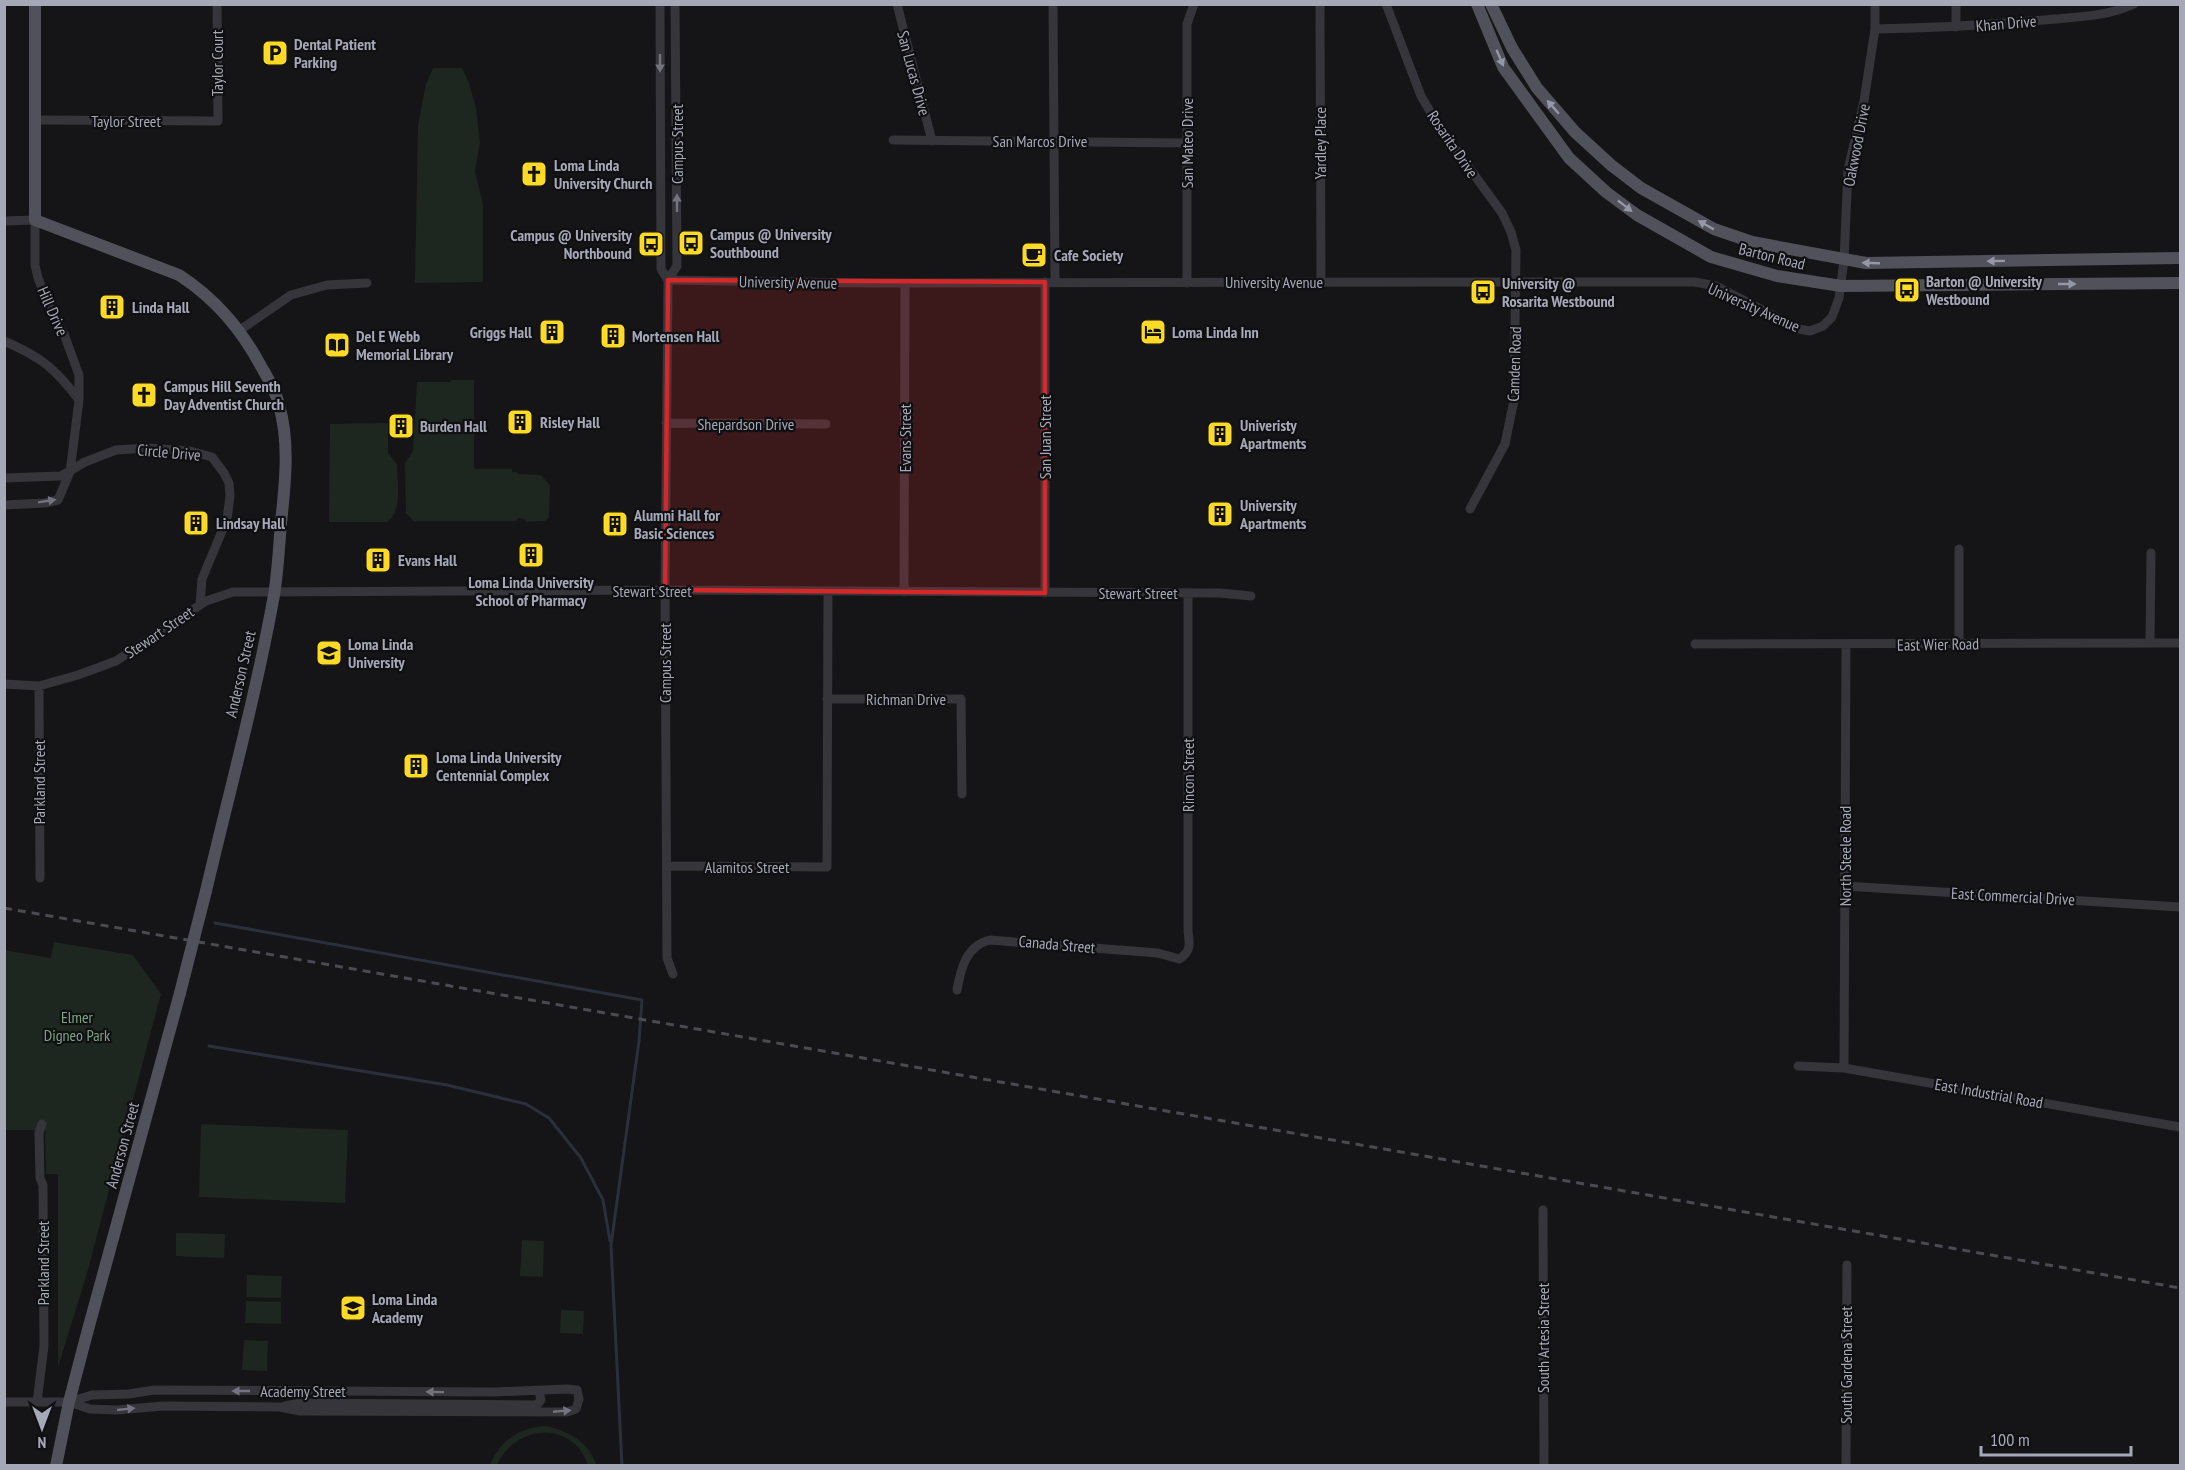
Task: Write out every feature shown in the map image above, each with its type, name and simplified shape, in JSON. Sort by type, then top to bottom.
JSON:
[{"type":"main road","points":[[35,4],[35,220]]},
{"type":"main road","name":"Barton Road","points":[[1477,4],[1503,67],[1569,158],[1613,198],[1637,215],[1711,257],[1777,276],[1841,286],[2181,283]]},
{"type":"main road","name":"Barton Road","points":[[1491,4],[1512,48],[1537,88],[1575,132],[1611,165],[1641,188],[1714,229],[1752,242],[1866,263],[2181,258]]},
{"type":"main road","name":"Anderson Street","points":[[35,220],[179,275],[212,300],[240,330],[275,392],[280,406],[286,441],[284,498],[274,592],[261,662],[180,993],[69,1402],[56,1466]]},
{"type":"street","name":"Taylor Court","points":[[217,4],[218,121]]},
{"type":"street","name":"Campus Street","points":[[660,4],[661,269],[668,280]]},
{"type":"street","name":"Campus Street","points":[[673,974],[667,958],[665,590],[668,280],[677,266],[675,4]]},
{"type":"street","name":"San Lucas Drive","points":[[897,4],[932,141]]},
{"type":"street","name":"San Juan Street","points":[[1045,593],[1054,142],[1053,4]]},
{"type":"street","name":"San Mateo Drive","points":[[1187,283],[1187,24],[1194,4]]},
{"type":"street","name":"Yardley Place","points":[[1320,4],[1321,282]]},
{"type":"street","name":"Rosarita Drive","points":[[1386,4],[1421,96],[1438,125],[1502,213],[1516,250],[1517,280]]},
{"type":"street","name":"Oakwood Drive","points":[[1841,286],[1848,170],[1864,100],[1875,29],[1875,4]]},
{"type":"street","points":[[1956,4],[1956,27]]},
{"type":"street","name":"Khan Drive","points":[[1875,29],[1956,27],[2082,16],[2123,10],[2134,4]]},
{"type":"street","name":"Taylor Street","points":[[35,120],[218,121]]},
{"type":"street","name":"San Marcos Drive","points":[[892,140],[1187,143]]},
{"type":"street","points":[[4,221],[35,220]]},
{"type":"street","name":"Hill Drive","points":[[35,220],[35,265],[38,278],[55,321],[64,334],[79,375],[79,400]]},
{"type":"street","name":"University Avenue","points":[[668,280],[904,283],[1517,280],[1695,282],[1716,286],[1799,329],[1810,331],[1823,326],[1833,317],[1841,286]]},
{"type":"street","name":"Camden Road","points":[[1470,509],[1505,444],[1515,400],[1517,280]]},
{"type":"street","points":[[240,330],[291,295],[327,285],[367,283]]},
{"type":"street","name":"Evans Street","points":[[904,283],[904,592]]},
{"type":"street","points":[[4,341],[31,353],[53,368],[79,400],[70,472],[64,491],[58,500],[4,505]]},
{"type":"street","name":"Shepardson Drive","points":[[666,423],[825,424]]},
{"type":"street","name":"Circle Drive","points":[[4,478],[61,476],[85,462],[116,450],[168,449],[190,451],[212,457],[229,483],[229,508],[227,519],[202,579],[200,605]]},
{"type":"street","points":[[1959,549],[1959,643]]},
{"type":"street","points":[[2150,643],[2151,553]]},
{"type":"street","name":"Stewart Street","points":[[4,684],[39,686],[116,661],[200,605],[233,592],[665,590],[1220,593],[1251,596]]},
{"type":"street","points":[[827,699],[828,592]]},
{"type":"street","name":"Rincon Street","points":[[1186,955],[1190,947],[1188,932],[1188,593]]},
{"type":"street","name":"East Wier Road","points":[[1695,644],[2181,643]]},
{"type":"street","name":"North Steele Road","points":[[1844,1068],[1846,645]]},
{"type":"street","name":"Parkland Street","points":[[39,686],[40,878]]},
{"type":"street","name":"Alamitos Street","points":[[667,866],[827,867],[827,699]]},
{"type":"street","name":"Richman Drive","points":[[827,699],[961,699],[962,794]]},
{"type":"street","name":"East Commercial Drive","points":[[1845,886],[2181,907]]},
{"type":"street","name":"Canada Street","points":[[957,990],[960,974],[968,955],[981,943],[990,940],[1158,953],[1179,959],[1186,955]]},
{"type":"street","name":"East Industrial Road","points":[[1798,1066],[1844,1068],[2181,1127]]},
{"type":"street","name":"Parkland Street","points":[[37,1402],[44,1346],[43,1185],[40,1178],[39,1133],[42,1124]]},
{"type":"street","name":"South Artesia Street","points":[[1543,1210],[1544,1466]]},
{"type":"street","name":"South Gardena Street","points":[[1846,1466],[1847,1265]]},
{"type":"street","name":"Academy Street","points":[[4,1402],[69,1402],[92,1395],[154,1390],[539,1391],[548,1388],[577,1390],[579,1399],[576,1409],[567,1412],[300,1411],[280,1407],[163,1406],[117,1410],[90,1409],[69,1402]]},
{"type":"street","name":"Academy Street","points":[[280,1407],[300,1403],[537,1405],[542,1400],[539,1391]]},
{"type":"highlighted area","points":[[668,280],[1045,282],[1045,593],[665,590]]},
{"type":"green space","points":[[433,68],[462,68],[476,108],[480,142],[475,171],[483,204],[483,282],[415,283],[418,125],[426,84]]},
{"type":"green space","points":[[451,380],[474,380],[474,469],[512,469],[512,472],[518,474],[541,475],[550,485],[549,517],[545,521],[527,522],[518,518],[515,521],[414,521],[406,513],[405,463],[413,451],[417,382],[451,382]]},
{"type":"green space","points":[[388,423],[388,453],[397,464],[398,487],[397,504],[392,517],[387,522],[329,522],[330,424]]},
{"type":"green space","name":"Elmer Digneo Park","points":[[54,942],[133,955],[161,994],[86,1277],[58,1367],[58,1174],[46,1174],[45,1130],[5,1130],[4,950],[51,958]]},
{"type":"green space","points":[[201,1124],[348,1130],[345,1203],[199,1197]]},
{"type":"green space","points":[[176,1233],[225,1234],[224,1258],[176,1256]]},
{"type":"green space","points":[[522,1240],[544,1241],[543,1277],[520,1276]]},
{"type":"green space","points":[[247,1275],[282,1276],[281,1298],[246,1297]]},
{"type":"green space","points":[[246,1301],[281,1302],[281,1324],[245,1323]]},
{"type":"green space","points":[[561,1310],[584,1311],[583,1334],[560,1333]]},
{"type":"green space","points":[[244,1340],[268,1341],[267,1371],[242,1370]]},
{"type":"green space","points":[[546,1426],[570,1434],[577,1439],[589,1450],[596,1465],[588,1465],[581,1450],[570,1440],[557,1434],[544,1433],[530,1435],[517,1441],[505,1451],[497,1465],[490,1465],[505,1442],[519,1432]]},
{"type":"waterway","points":[[215,923],[642,1000],[639,1041],[611,1245],[622,1466]]},
{"type":"waterway","points":[[209,1046],[447,1085],[526,1104],[549,1118],[581,1158],[603,1200],[610,1241]]},
{"type":"railway","points":[[4,908],[2180,1288]]},
{"type":"place","name":"Dental Patient Parking","points":[[275,53]]},
{"type":"place","name":"Loma Linda University Church","points":[[534,174]]},
{"type":"place","name":"Campus @ University Southbound","points":[[691,243]]},
{"type":"place","name":"Campus @ University Northbound","points":[[651,244]]},
{"type":"place","name":"Cafe Society","points":[[1034,255]]},
{"type":"place","name":"Barton @ University Westbound","points":[[1907,290]]},
{"type":"place","name":"University @ Rosarita Westbound","points":[[1483,292]]},
{"type":"place","name":"Linda Hall","points":[[112,307]]},
{"type":"place","name":"Griggs Hall","points":[[552,332]]},
{"type":"place","name":"Loma Linda Inn","points":[[1153,332]]},
{"type":"place","name":"Mortensen Hall","points":[[613,336]]},
{"type":"place","name":"Del E Webb Memorial Library","points":[[337,345]]},
{"type":"place","name":"Campus Hill Seventh Day Adventist Church","points":[[144,395]]},
{"type":"place","name":"Risley Hall","points":[[520,422]]},
{"type":"place","name":"Burden Hall","points":[[401,426]]},
{"type":"place","name":"Univeristy Apartments","points":[[1220,434]]},
{"type":"place","name":"University Apartments","points":[[1220,514]]},
{"type":"place","name":"Lindsay Hall","points":[[196,523]]},
{"type":"place","name":"Alumni Hall for Basic Sciences","points":[[615,524]]},
{"type":"place","name":"Loma Linda University School of Pharmacy","points":[[531,555]]},
{"type":"place","name":"Evans Hall","points":[[378,560]]},
{"type":"place","name":"Loma Linda University","points":[[329,653]]},
{"type":"place","name":"Loma Linda University Centennial Complex","points":[[416,766]]},
{"type":"place","name":"Loma Linda Academy","points":[[353,1308]]}]
